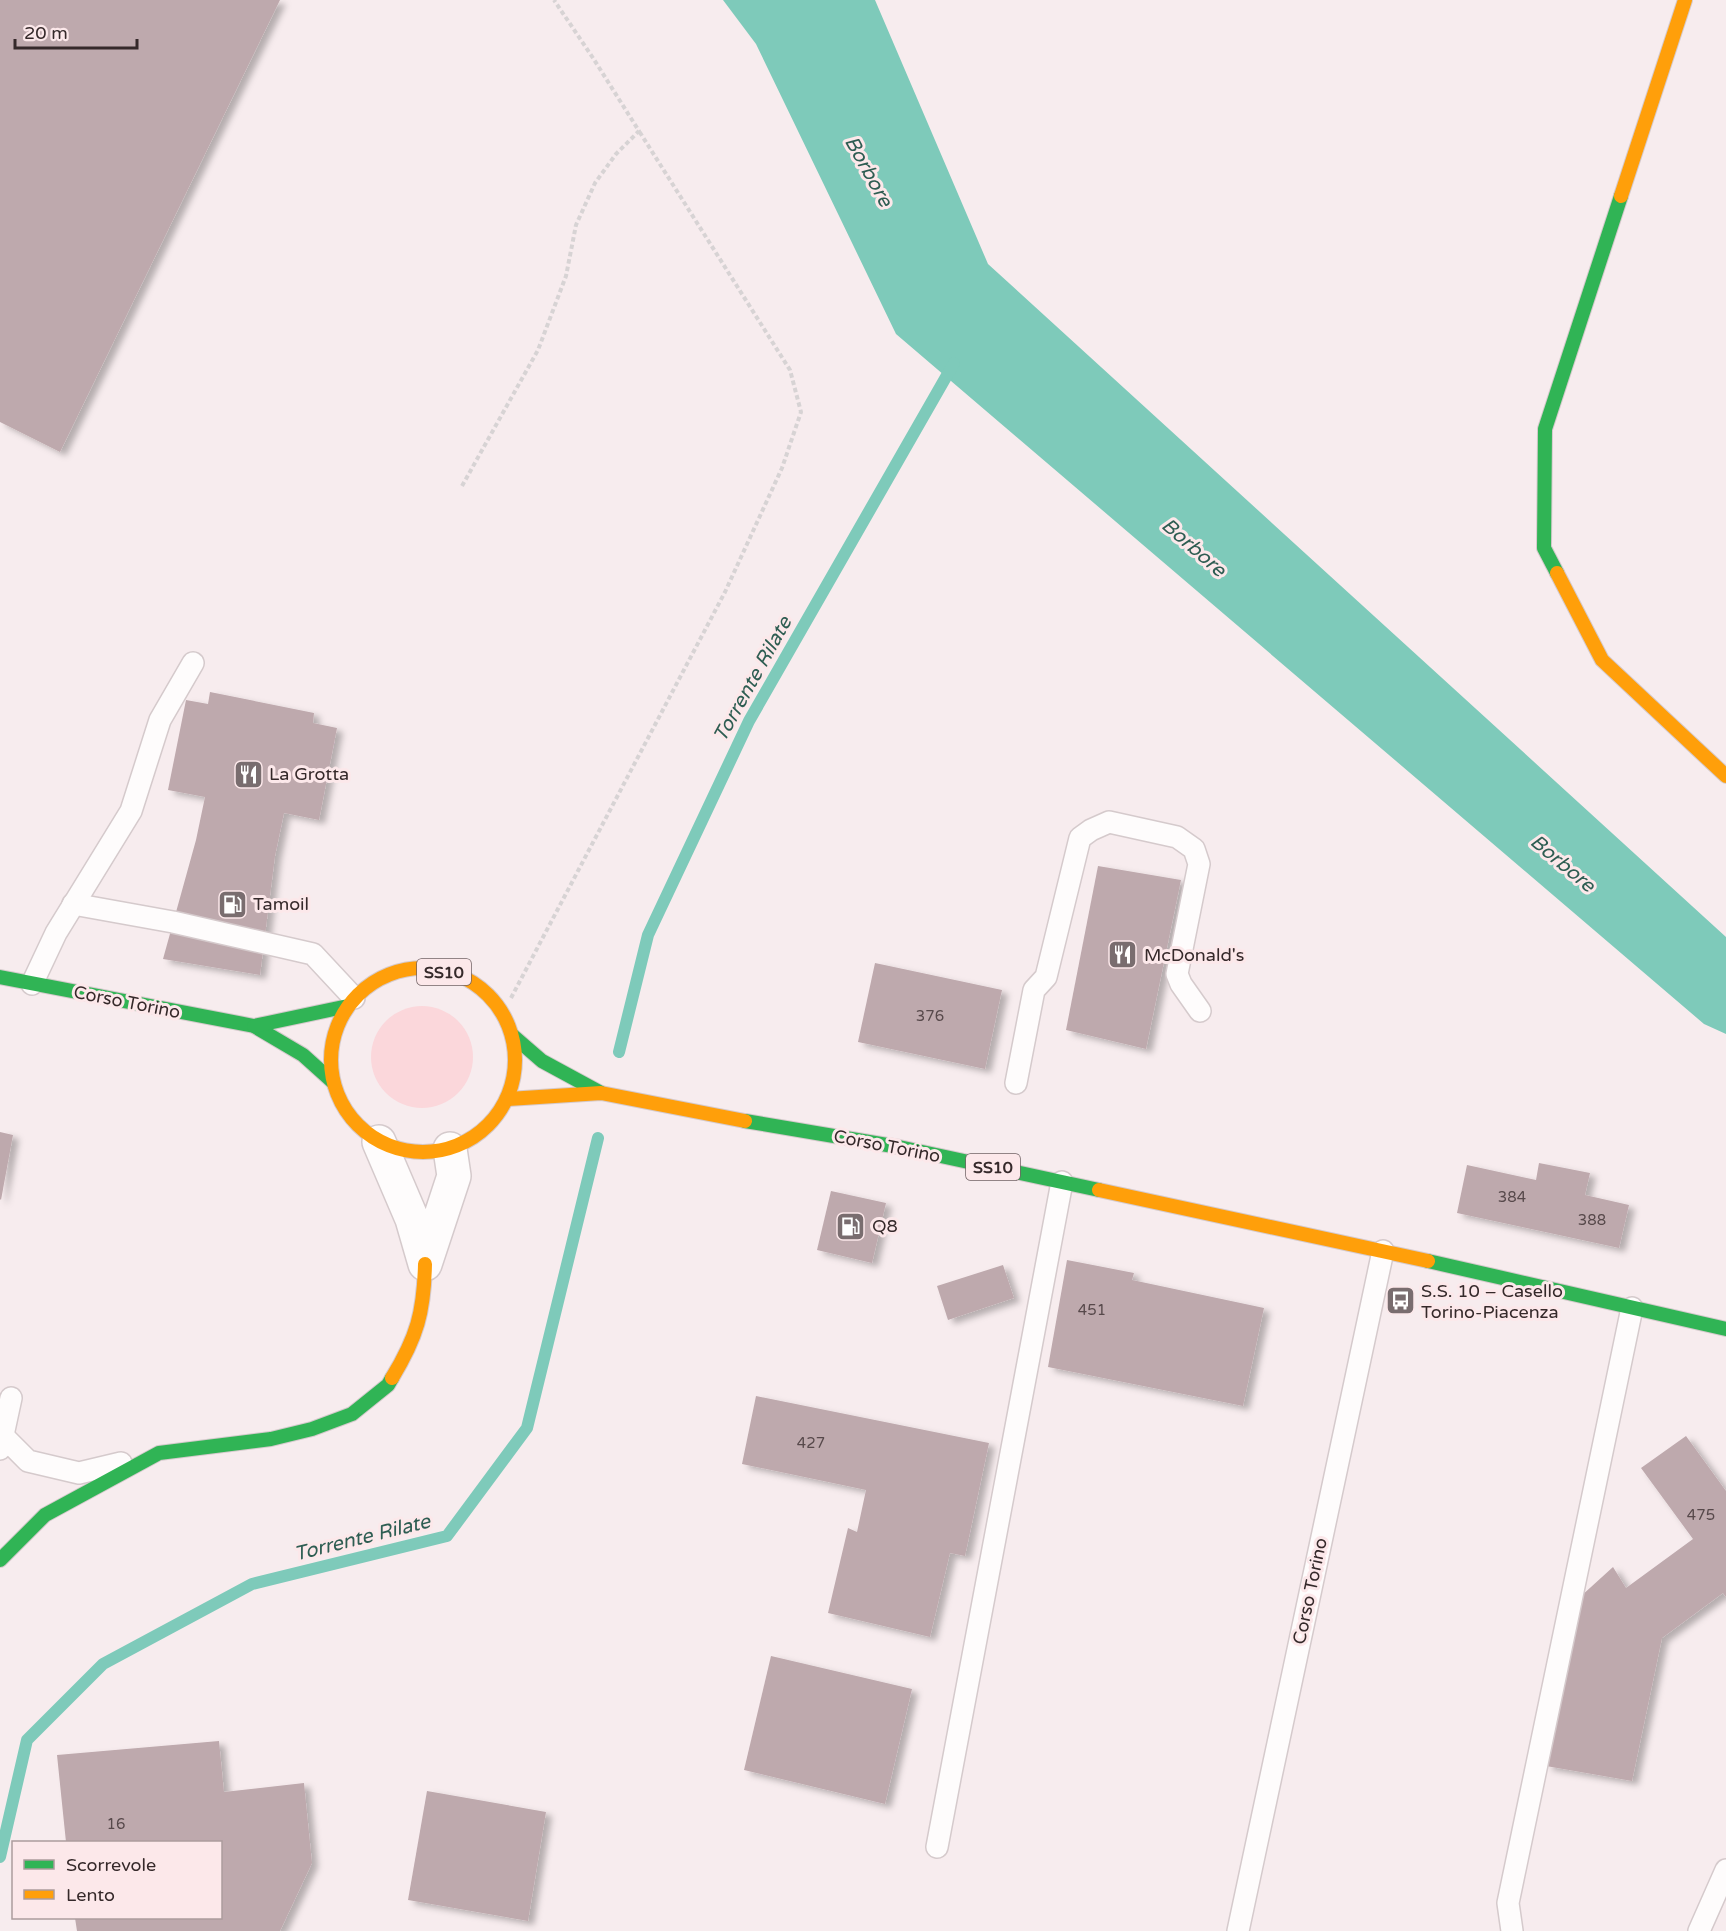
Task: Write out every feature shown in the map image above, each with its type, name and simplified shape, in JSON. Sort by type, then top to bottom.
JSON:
[{"type":"main road","points":[[1686,0],[1545,429],[1544,548],[1602,660],[1726,776]]},
{"type":"main road","name":"Corso Torino","points":[[432,968],[460,976],[485,991],[503,1013],[512,1035],[516,1058],[514,1079],[508,1099],[493,1122],[474,1138],[450,1149],[426,1153],[402,1151],[380,1142],[358,1127],[343,1106],[333,1082],[332,1042],[338,1023],[351,1002],[377,980],[403,970],[432,968]]},
{"type":"main road","name":"Corso Torino","points":[[0,977],[254,1026],[303,1054],[333,1082]]},
{"type":"main road","name":"Corso Torino","points":[[254,1026],[351,1002]]},
{"type":"main road","name":"Corso Torino","points":[[512,1035],[542,1061],[601,1092],[701,1114],[899,1147],[1383,1251],[1726,1329]]},
{"type":"main road","name":"Corso Torino","points":[[508,1099],[601,1092]]},
{"type":"main road","points":[[0,1560],[45,1515],[159,1454],[271,1439],[312,1429],[352,1414],[388,1385],[404,1359],[418,1326],[424,1298],[424,1264]]},
{"type":"street","points":[[380,1142],[412,1219],[424,1264]]},
{"type":"street","points":[[424,1264],[454,1176],[450,1149]]},
{"type":"lane","points":[[32,984],[56,933],[131,811],[160,720],[193,663]]},
{"type":"lane","points":[[1016,1083],[1034,990],[1046,977],[1080,838],[1109,822],[1177,837],[1194,849],[1199,864],[1177,974],[1181,984],[1200,1011]]},
{"type":"lane","points":[[73,904],[173,922],[313,954],[351,1002]]},
{"type":"lane","points":[[937,1847],[1062,1182]]},
{"type":"lane","name":"Corso Torino","points":[[1238,1931],[1383,1251]]},
{"type":"lane","points":[[1512,1931],[1508,1903],[1632,1308]]},
{"type":"lane","points":[[11,1398],[2,1443],[28,1461],[79,1473],[159,1454]]},
{"type":"lane","points":[[1699,1931],[1726,1870]]},
{"type":"path","points":[[503,1013],[725,592],[782,468],[801,412],[790,370],[554,0]]},
{"type":"path","points":[[462,486],[538,350],[566,276],[576,225],[595,183],[616,154],[639,131]]},
{"type":"shaded area","points":[[422,1006],[442,1010],[458,1021],[469,1037],[473,1057],[469,1077],[458,1093],[442,1104],[422,1108],[402,1104],[386,1093],[375,1077],[371,1057],[375,1037],[386,1021],[402,1010]]},
{"type":"water","name":"Borbore","points":[[723,0],[875,0],[988,264],[1726,937],[1726,1034],[1704,1024],[896,334],[756,44]]},
{"type":"building","points":[[0,0],[280,0],[60,452],[0,422]]},
{"type":"building","points":[[210,692],[314,713],[313,723],[337,728],[319,820],[284,813],[275,856],[260,975],[163,959],[196,840],[205,797],[168,790],[186,700],[208,704]]},
{"type":"building","name":"McDonald's","points":[[1098,866],[1181,880],[1146,1049],[1066,1030]]},
{"type":"building","points":[[875,963],[1002,990],[985,1069],[858,1042]]},
{"type":"building","points":[[0,1132],[13,1135],[1,1200],[0,1199]]},
{"type":"building","points":[[1539,1163],[1590,1173],[1585,1195],[1629,1205],[1619,1248],[1457,1213],[1467,1165],[1536,1180]]},
{"type":"building","points":[[831,1191],[886,1203],[872,1263],[817,1250]]},
{"type":"building","points":[[1067,1260],[1134,1273],[1132,1280],[1264,1308],[1243,1406],[1048,1367]]},
{"type":"building","points":[[1003,1265],[1014,1298],[948,1320],[937,1286]]},
{"type":"building","points":[[756,1396],[989,1443],[965,1556],[950,1553],[930,1637],[828,1613],[848,1528],[857,1532],[866,1490],[742,1464]]},
{"type":"building","points":[[1686,1436],[1726,1491],[1726,1597],[1723,1593],[1662,1638],[1632,1781],[1546,1766],[1580,1597],[1613,1567],[1626,1588],[1693,1539],[1641,1468]]},
{"type":"building","points":[[771,1656],[912,1689],[885,1804],[744,1770]]},
{"type":"building","points":[[219,1741],[224,1792],[304,1783],[312,1863],[280,1931],[77,1931],[75,1919],[222,1919],[222,1841],[66,1841],[57,1755]]},
{"type":"building","points":[[427,1791],[546,1812],[528,1921],[408,1900]]},
{"type":"waterway","name":"Torrente Rilate","points":[[619,1052],[648,935],[749,721],[954,363]]},
{"type":"waterway","name":"Torrente Rilate","points":[[0,1857],[27,1740],[103,1664],[252,1584],[447,1536],[527,1428],[598,1138]]},
{"type":"traffic: fast","points":[[1557,573],[1544,548],[1545,429],[1621,196]]},
{"type":"traffic: fast","points":[[0,977],[254,1026],[303,1055],[333,1082]]},
{"type":"traffic: fast","points":[[254,1026],[348,1006]]},
{"type":"traffic: fast","points":[[512,1035],[542,1061],[601,1093]]},
{"type":"traffic: fast","points":[[745,1121],[899,1147],[1099,1190]]},
{"type":"traffic: fast","points":[[1428,1261],[1726,1329]]},
{"type":"traffic: fast","points":[[0,1560],[45,1515],[159,1453],[271,1439],[312,1429],[352,1414],[388,1385],[392,1378]]},
{"type":"traffic: slow","points":[[1621,196],[1685,0]]},
{"type":"traffic: slow","points":[[1557,573],[1602,660],[1726,776]]},
{"type":"traffic: slow","points":[[423,968],[458,975],[474,983],[488,995],[500,1009],[508,1025],[515,1060],[508,1095],[500,1111],[488,1125],[474,1137],[458,1145],[423,1152],[388,1145],[372,1137],[358,1125],[346,1111],[338,1095],[331,1060],[338,1025],[346,1009],[358,995],[372,983],[388,975],[423,968]]},
{"type":"traffic: slow","points":[[508,1099],[601,1093],[745,1121]]},
{"type":"traffic: slow","points":[[1099,1190],[1428,1261]]},
{"type":"traffic: slow","points":[[392,1378],[408,1350],[418,1324],[425,1264]]},
{"type":"place","name":"La Grotta","points":[[248,774]]},
{"type":"place","name":"Tamoil","points":[[232,904]]},
{"type":"place","name":"McDonald's","points":[[1123,955]]},
{"type":"place","name":"Q8","points":[[851,1226]]},
{"type":"place","name":"S.S. 10 – Casello Torino-Piacenza","points":[[1400,1301]]}]
